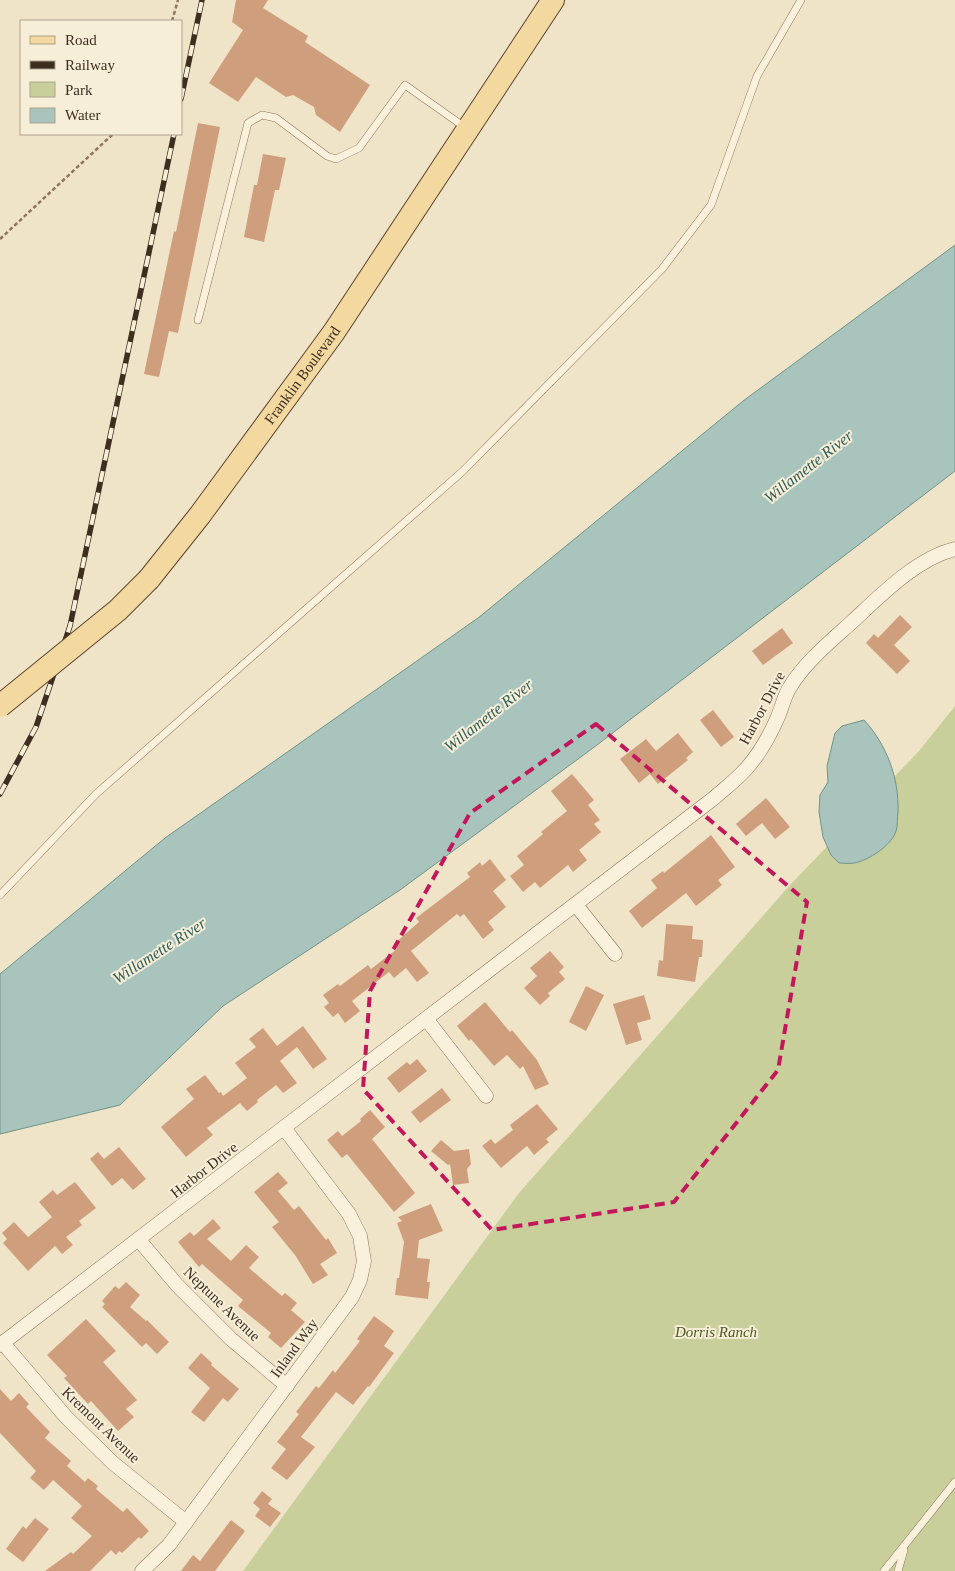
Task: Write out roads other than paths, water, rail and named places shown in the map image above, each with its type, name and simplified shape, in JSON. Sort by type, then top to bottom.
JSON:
[{"type":"main road","name":"Franklin Boulevard","points":[[0,706],[118,610],[149,579],[200,515],[334,332],[553,0]]},
{"type":"street","name":"Harbor Drive","points":[[1,1344],[140,1240],[714,798],[745,770],[765,742],[778,718],[789,688],[824,646],[890,587],[917,567],[946,551],[955,549]]},
{"type":"street","points":[[576,905],[616,954]]},
{"type":"street","points":[[427,1020],[486,1096]]},
{"type":"street","name":"Inland Way","points":[[142,1571],[169,1545],[352,1297],[360,1280],[364,1261],[360,1236],[349,1214],[284,1128]]},
{"type":"street","name":"Neptune Avenue","points":[[140,1240],[177,1285],[231,1339],[287,1386]]},
{"type":"street","name":"Kremont Avenue","points":[[1,1344],[73,1423],[113,1463],[186,1522]]},
{"type":"lane","points":[[0,895],[96,794],[463,471],[662,269],[711,205],[758,76],[801,0]]},
{"type":"lane","points":[[198,320],[248,123],[262,115],[276,118],[327,156],[336,159],[359,148],[405,85],[468,129]]},
{"type":"lane","points":[[884,1571],[955,1482]]},
{"type":"lane","points":[[898,1571],[905,1546]]},
{"type":"water","name":"Willamette River","points":[[955,245],[955,471],[593,748],[400,890],[223,1006],[120,1105],[0,1134],[0,974],[165,838],[478,618],[743,401]]},
{"type":"water","points":[[864,720],[885,751],[894,775],[898,799],[897,827],[890,842],[872,856],[860,862],[839,863],[831,855],[823,837],[819,812],[820,795],[828,782],[827,766],[835,733],[842,726]]},
{"type":"railway","points":[[182,94],[202,0]]},
{"type":"railway","points":[[0,794],[36,727],[70,626],[174,135]]},
{"type":"park label","name":"Dorris Ranch","points":[[716,1332]]}]
